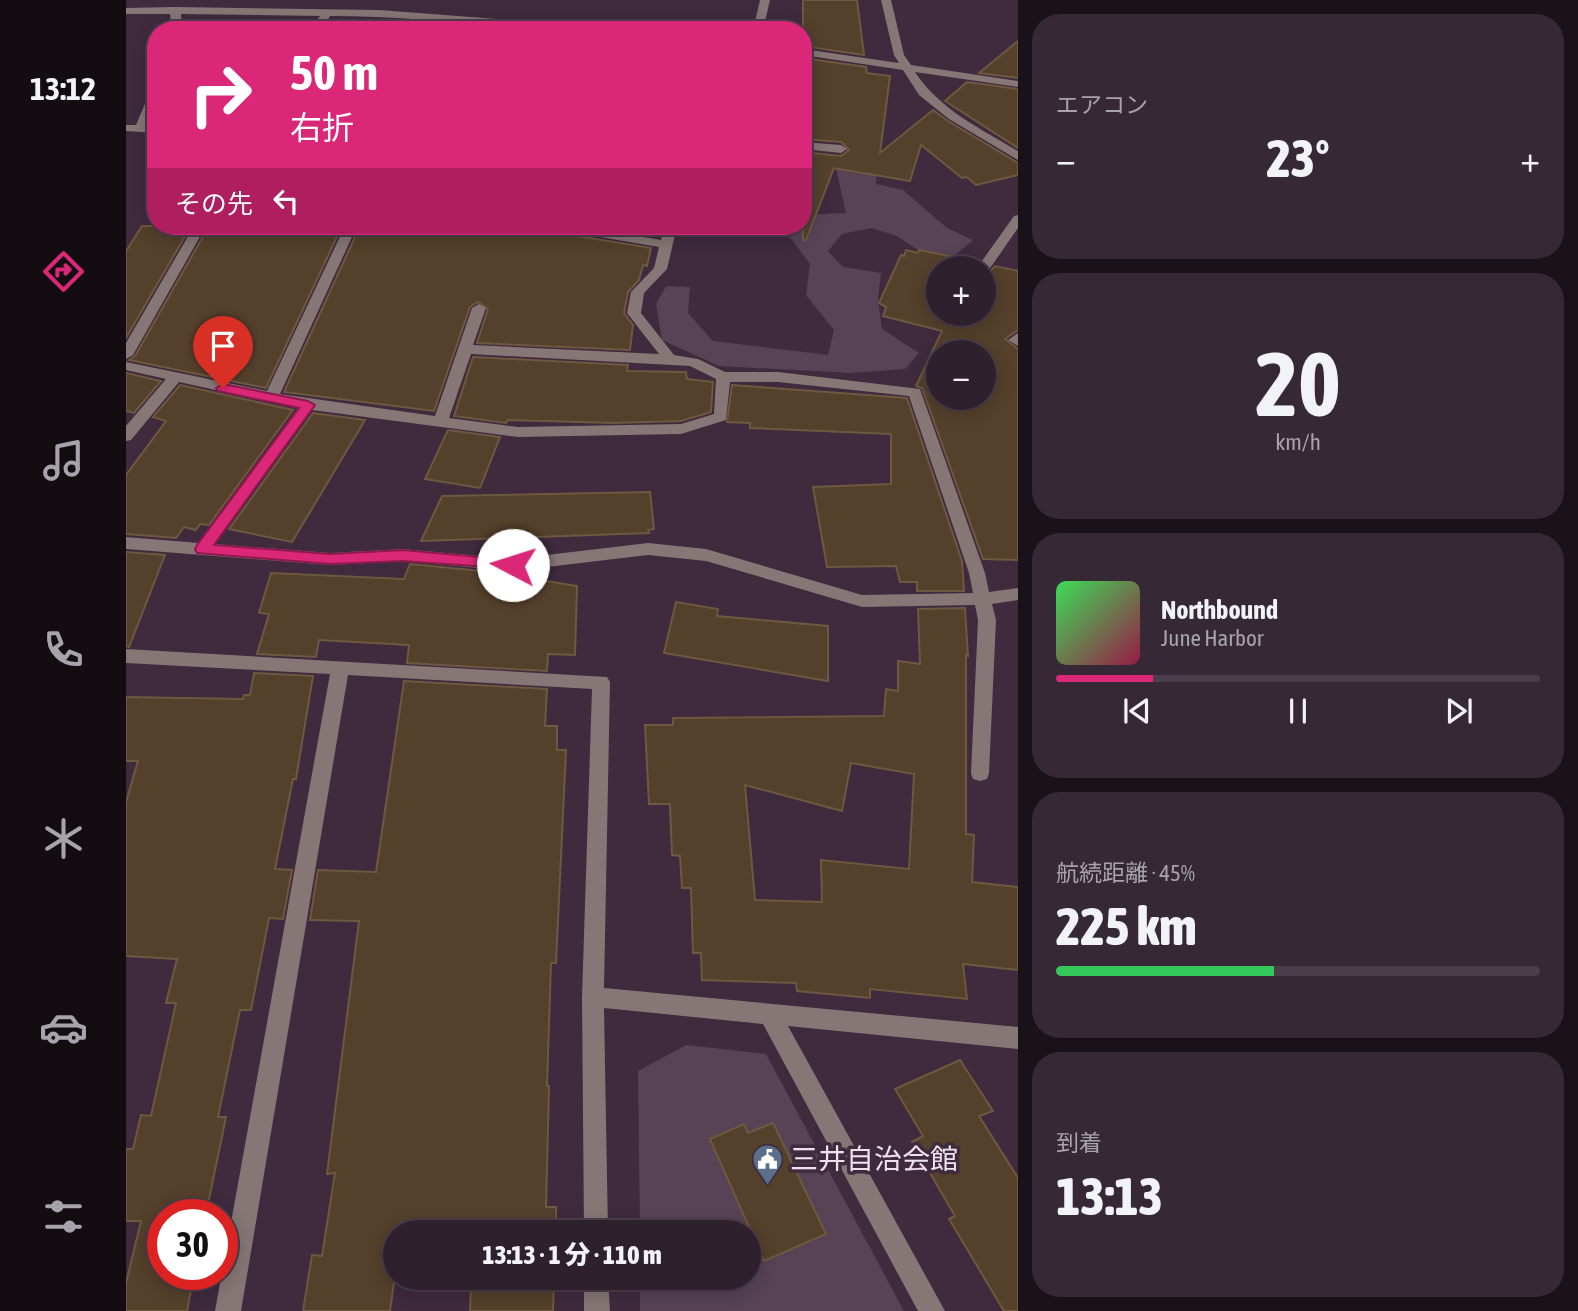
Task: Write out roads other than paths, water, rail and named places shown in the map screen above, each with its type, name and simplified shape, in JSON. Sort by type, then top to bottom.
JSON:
[{"type":"street","points":[[376,0],[379,13]]},
{"type":"street","points":[[760,21],[765,0]]},
{"type":"street","points":[[886,0],[899,55],[923,93],[937,105],[1017,155]]},
{"type":"street","points":[[174,10],[176,21]]},
{"type":"street","points":[[126,11],[441,13],[516,21]]},
{"type":"street","points":[[322,21],[327,12]]},
{"type":"street","points":[[812,53],[1018,85]]},
{"type":"street","points":[[140,129],[147,113]]},
{"type":"street","points":[[126,128],[147,129]]},
{"type":"street","points":[[812,146],[841,149]]},
{"type":"street","points":[[991,256],[1018,219]]},
{"type":"street","points":[[126,355],[195,235]]},
{"type":"street","points":[[271,398],[347,235]]},
{"type":"street","points":[[611,235],[668,245]]},
{"type":"street","points":[[670,235],[660,269],[638,292],[634,313],[670,359]]},
{"type":"street","points":[[441,421],[479,308]]},
{"type":"street","points":[[466,349],[670,359],[693,362],[723,377],[778,377],[915,392],[977,573],[986,620],[980,773]]},
{"type":"street","points":[[126,366],[308,405],[518,432],[681,429],[721,417],[723,377]]},
{"type":"street","points":[[126,436],[174,378]]},
{"type":"street","points":[[203,549],[308,405]]},
{"type":"street","points":[[126,543],[330,559],[403,555],[513,565],[648,549],[706,555],[862,601],[982,599],[1018,594]]},
{"type":"street","points":[[126,656],[601,682],[593,997],[596,1220]]},
{"type":"street","points":[[228,1311],[340,669]]},
{"type":"street","points":[[593,997],[1018,1038]]},
{"type":"street","points":[[768,1013],[932,1311]]},
{"type":"street","points":[[596,1290],[597,1311]]},
{"type":"place","name":"三井自治会館","points":[[767,1186]]}]
